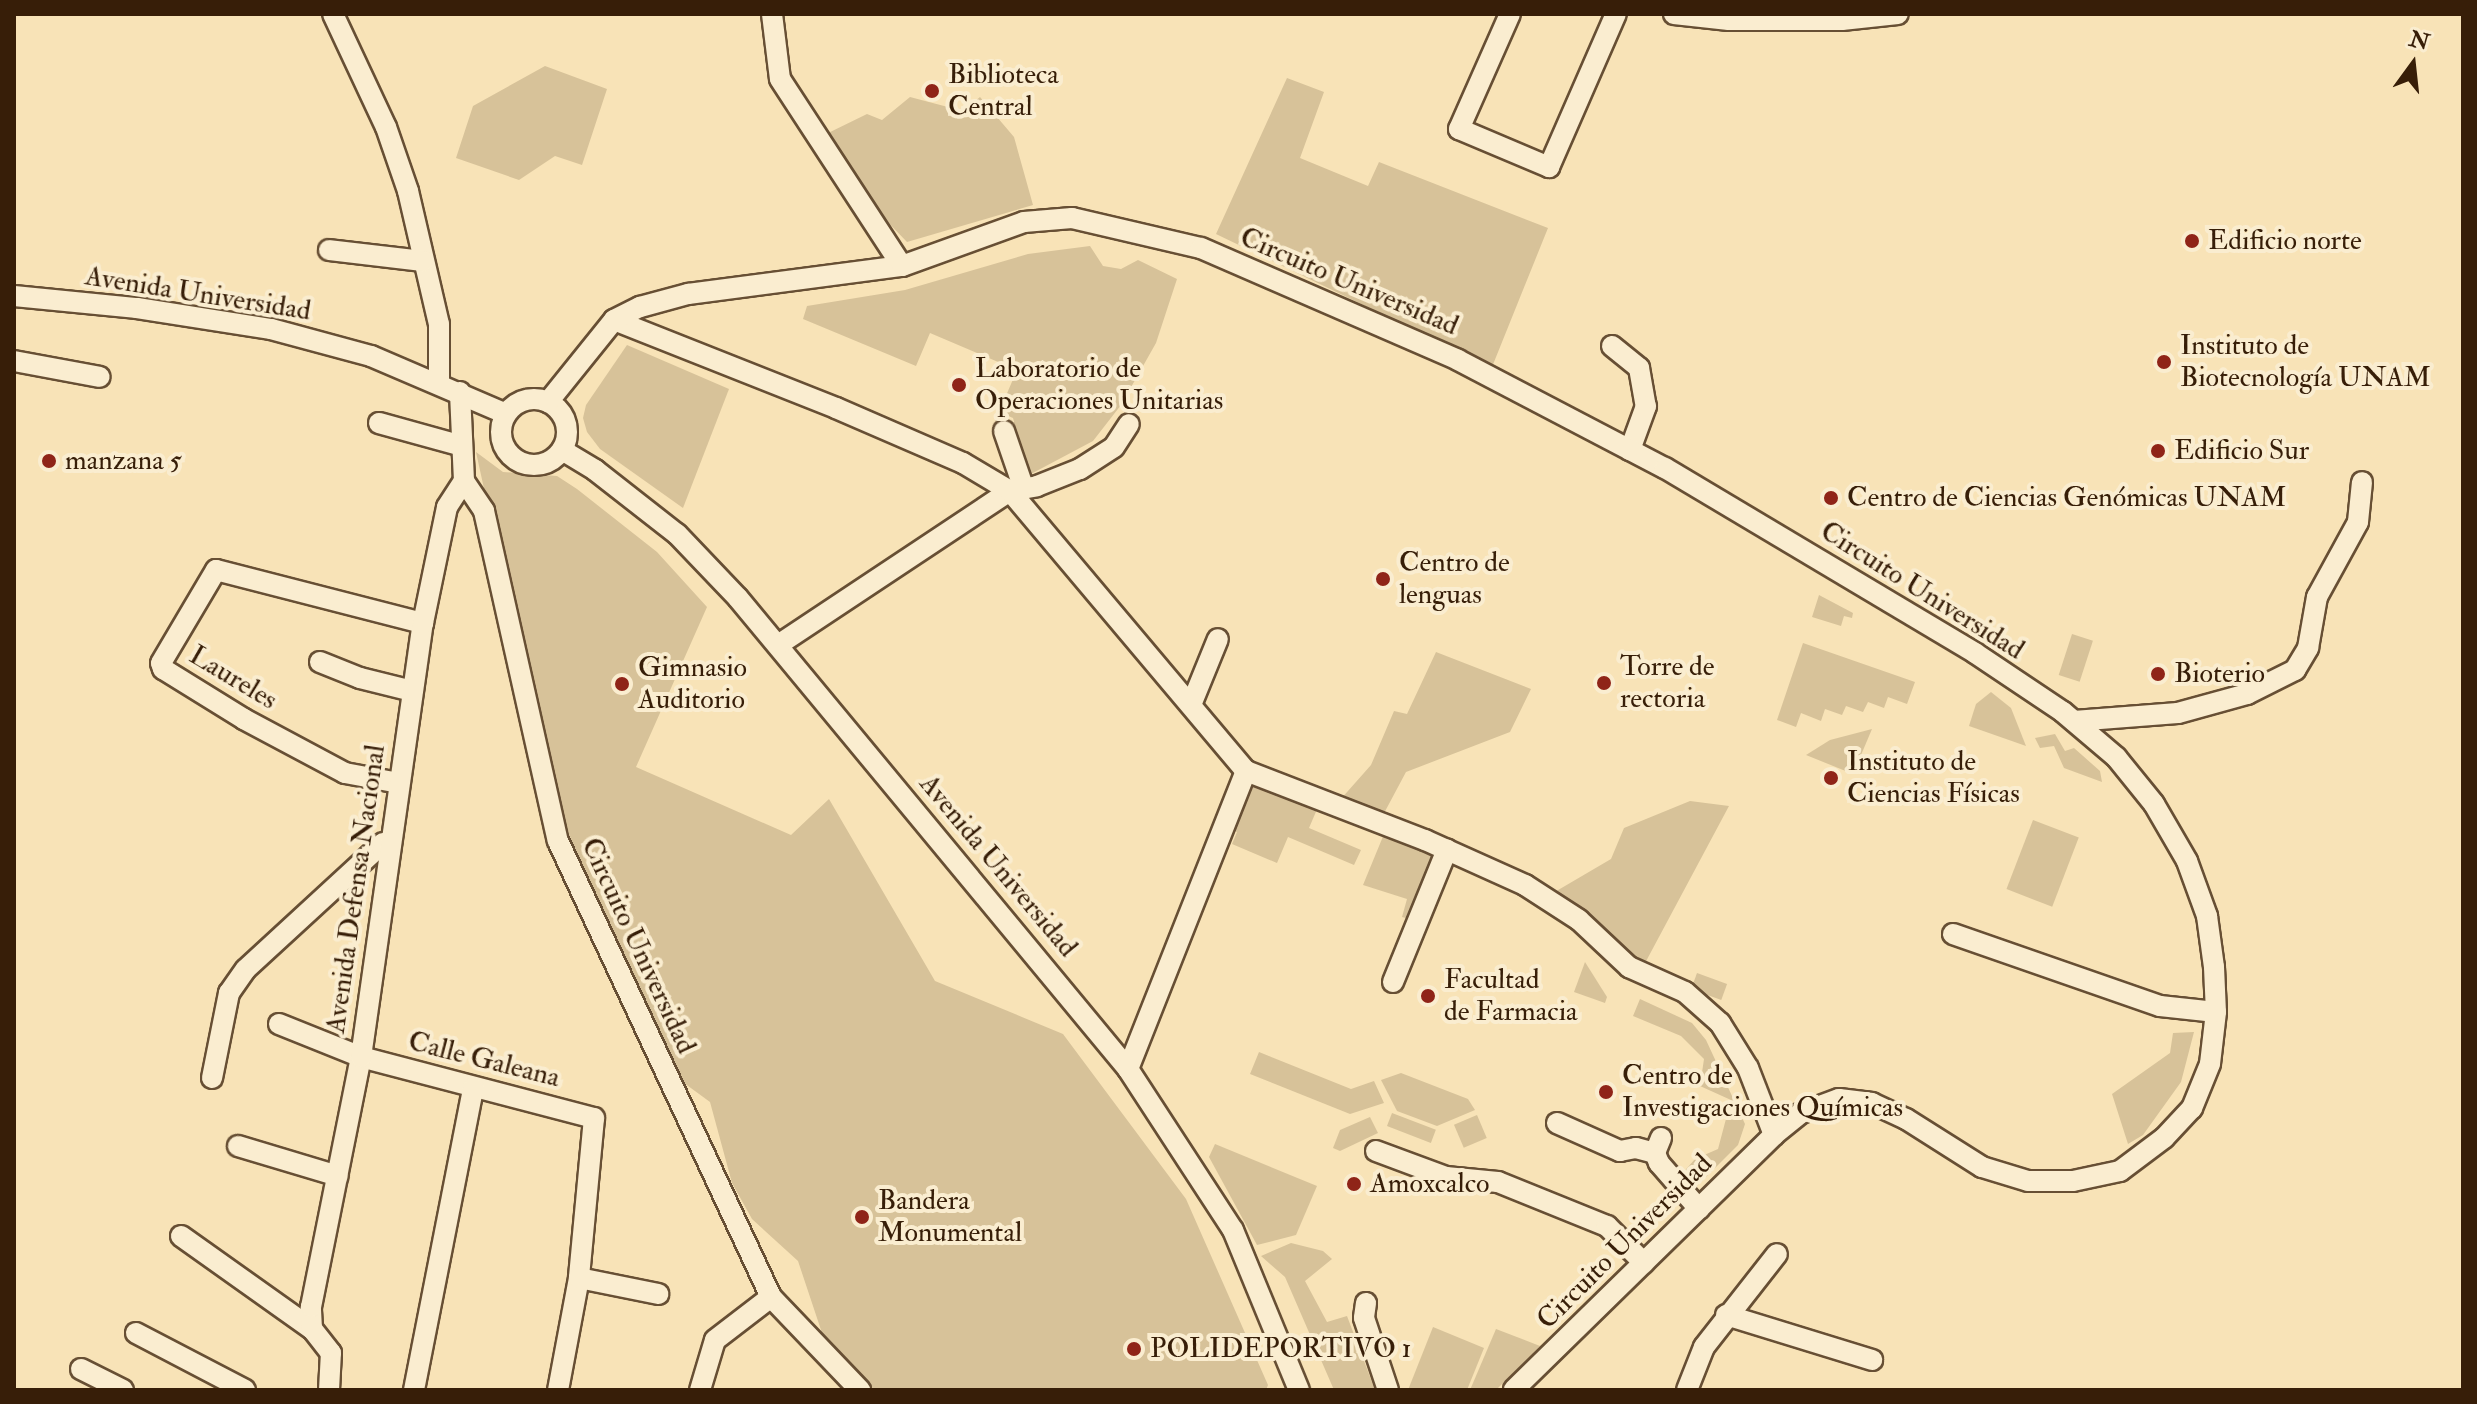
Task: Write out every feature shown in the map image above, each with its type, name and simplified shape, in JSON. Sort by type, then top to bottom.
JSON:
[{"type":"street","points":[[333,14],[394,148],[408,191],[439,324],[439,383]]},
{"type":"street","points":[[772,14],[780,79],[902,266]]},
{"type":"street","points":[[1510,14],[1459,129],[1549,167],[1616,14]]},
{"type":"street","points":[[1674,14],[1729,20],[1842,20],[1898,14]]},
{"type":"street","name":"Circuito Universidad","points":[[548,402],[614,320],[640,307],[688,294],[902,266],[1024,222],[1072,218],[1201,248],[1458,360],[1630,450],[1975,653],[2074,721],[2116,757],[2154,804],[2187,861],[2207,916],[2216,1012],[2210,1064],[2192,1108],[2164,1138],[2120,1171],[2073,1181],[2028,1181],[1982,1167],[1906,1119],[1872,1103],[1839,1099],[1801,1113],[1774,1135],[1514,1390]]},
{"type":"street","points":[[329,250],[423,261]]},
{"type":"street","name":"Avenida Universidad","points":[[14,296],[137,308],[271,329],[371,356],[460,392]]},
{"type":"street","points":[[614,320],[836,408],[1017,490],[1246,771],[1447,850],[1525,885],[1579,920],[1629,967],[1685,992],[1720,1023],[1748,1068],[1774,1135]]},
{"type":"street","points":[[1612,346],[1639,368],[1646,406],[1630,450]]},
{"type":"street","points":[[14,361],[100,377]]},
{"type":"street","points":[[464,481],[460,392],[506,414]]},
{"type":"street","points":[[525,400],[548,402],[564,418],[566,440],[562,450],[543,463],[521,462],[511,456],[501,436],[506,414],[525,400]]},
{"type":"street","points":[[379,423],[462,446]]},
{"type":"street","points":[[778,645],[1017,490],[1080,469],[1114,447],[1129,424]]},
{"type":"street","points":[[1004,431],[1017,490]]},
{"type":"street","name":"Avenida Universidad","points":[[562,450],[595,470],[677,534],[778,645],[1128,1069],[1233,1230],[1280,1336],[1299,1390]]},
{"type":"street","name":"Circuito Universidad","points":[[464,481],[484,511],[558,841],[771,1297],[860,1390]]},
{"type":"street","name":"Avenida Defensa Nacional","points":[[312,1329],[311,1307],[361,1057],[423,623],[447,507],[464,481]]},
{"type":"street","points":[[2074,721],[2178,713],[2247,694],[2295,670],[2308,648],[2317,597],[2358,522],[2362,482]]},
{"type":"street","name":"Laureles","points":[[399,783],[345,773],[244,719],[163,669],[161,663],[216,570],[423,623]]},
{"type":"street","points":[[1191,705],[1218,639]]},
{"type":"street","points":[[320,662],[360,678],[412,691]]},
{"type":"street","points":[[1128,1069],[1246,771]]},
{"type":"street","points":[[212,1078],[229,993],[246,969],[383,843]]},
{"type":"street","points":[[1393,982],[1447,850]]},
{"type":"street","points":[[1953,934],[2160,1006],[2216,1012]]},
{"type":"street","name":"Calle Galeana","points":[[279,1024],[361,1057],[594,1118],[579,1278]]},
{"type":"street","points":[[414,1390],[473,1088]]},
{"type":"street","points":[[1557,1123],[1620,1151],[1658,1146],[1659,1163],[1699,1209]]},
{"type":"street","points":[[238,1146],[338,1176]]},
{"type":"street","points":[[1376,1151],[1446,1177],[1498,1182],[1607,1226],[1644,1263]]},
{"type":"street","points":[[181,1236],[312,1329],[331,1353],[329,1390]]},
{"type":"street","points":[[1687,1390],[1704,1347],[1726,1315],[1777,1254]]},
{"type":"street","points":[[558,1390],[579,1278],[658,1294]]},
{"type":"street","points":[[700,1390],[715,1340],[771,1297]]},
{"type":"street","points":[[1366,1303],[1364,1318],[1388,1390]]},
{"type":"street","points":[[1726,1315],[1872,1360]]},
{"type":"street","points":[[136,1333],[245,1390]]},
{"type":"street","points":[[81,1369],[123,1390]]},
{"type":"shaded area","points":[[545,66],[607,89],[582,165],[555,156],[519,180],[456,158],[473,106]]},
{"type":"shaded area","points":[[1287,78],[1324,92],[1300,158],[1368,186],[1379,162],[1548,228],[1492,367],[1216,234]]},
{"type":"shaded area","points":[[910,97],[963,111],[980,97],[1014,137],[1033,205],[907,242],[853,186],[822,136],[867,114],[882,120]]},
{"type":"shaded area","points":[[1090,246],[1103,266],[1121,269],[1138,260],[1177,279],[1156,343],[1121,405],[1093,441],[1029,475],[1013,418],[999,412],[1017,370],[930,333],[916,366],[803,319],[807,306],[905,290],[1028,254]]},
{"type":"shaded area","points":[[627,345],[729,389],[683,508],[600,449],[587,432],[583,418],[586,405]]},
{"type":"shaded area","points":[[476,452],[503,472],[557,476],[577,489],[657,552],[707,607],[636,767],[791,835],[829,799],[935,981],[1063,1034],[1186,1199],[1268,1385],[1266,1390],[870,1390],[825,1342],[798,1261],[752,1219],[732,1183],[710,1102],[669,1072],[576,855],[540,745]]},
{"type":"shaded area","points":[[1819,595],[1853,613],[1852,618],[1844,616],[1841,626],[1812,617]]},
{"type":"shaded area","points":[[2072,634],[2093,641],[2080,682],[2059,675]]},
{"type":"shaded area","points":[[1803,643],[1915,682],[1907,704],[1888,697],[1884,708],[1868,702],[1863,712],[1846,706],[1842,715],[1825,709],[1821,721],[1801,713],[1796,727],[1777,720]]},
{"type":"shaded area","points":[[1436,652],[1531,689],[1510,732],[1406,772],[1382,817],[1340,800],[1371,765],[1394,711],[1407,714]]},
{"type":"shaded area","points":[[1991,692],[2011,708],[2026,746],[1969,726],[1976,704]]},
{"type":"shaded area","points":[[1872,729],[1853,774],[1806,755],[1830,740]]},
{"type":"shaded area","points":[[2055,734],[2065,751],[2074,748],[2100,771],[2102,782],[2064,768],[2054,746],[2040,748],[2035,738]]},
{"type":"shaded area","points":[[1249,777],[1318,807],[1309,828],[1361,850],[1354,865],[1288,837],[1277,863],[1232,844],[1237,832],[1227,828]]},
{"type":"shaded area","points":[[1690,801],[1729,806],[1644,965],[1553,893],[1611,859],[1624,828]]},
{"type":"shaded area","points":[[2033,820],[2079,838],[2052,907],[2006,889]]},
{"type":"shaded area","points":[[1384,834],[1437,856],[1410,919],[1402,917],[1407,899],[1363,885]]},
{"type":"shaded area","points":[[1585,962],[1607,997],[1605,1003],[1574,992]]},
{"type":"shaded area","points":[[1697,973],[1727,984],[1721,1000],[1691,989]]},
{"type":"shaded area","points":[[1640,999],[1692,1023],[1706,1040],[1745,1124],[1738,1145],[1692,1191],[1680,1176],[1695,1159],[1718,1149],[1731,1100],[1700,1086],[1704,1059],[1681,1036],[1633,1016]]},
{"type":"shaded area","points":[[2194,1032],[2181,1082],[2143,1135],[2128,1144],[2112,1094],[2170,1053],[2173,1033]]},
{"type":"shaded area","points":[[1259,1052],[1351,1089],[1374,1081],[1384,1103],[1350,1114],[1250,1074]]},
{"type":"shaded area","points":[[1401,1073],[1468,1099],[1475,1110],[1437,1126],[1397,1111],[1381,1080]]},
{"type":"shaded area","points":[[1392,1113],[1436,1130],[1431,1143],[1387,1126]]},
{"type":"shaded area","points":[[1477,1115],[1487,1138],[1464,1148],[1454,1125]]},
{"type":"shaded area","points":[[1370,1117],[1378,1133],[1340,1151],[1333,1148],[1340,1130]]},
{"type":"shaded area","points":[[1215,1144],[1317,1186],[1296,1235],[1257,1245],[1209,1157]]},
{"type":"shaded area","points":[[1291,1243],[1323,1251],[1332,1259],[1305,1281],[1327,1322],[1347,1316],[1375,1390],[1334,1390],[1285,1277],[1261,1256]]},
{"type":"shaded area","points":[[1433,1327],[1484,1348],[1467,1390],[1408,1390]]},
{"type":"shaded area","points":[[1496,1329],[1540,1346],[1496,1390],[1470,1390]]},
{"type":"place","name":"Biblioteca Central","points":[[932,91]]},
{"type":"place","name":"Edificio norte","points":[[2192,241]]},
{"type":"place","name":"Instituto de Biotecnología UNAM","points":[[2164,362]]},
{"type":"place","name":"Laboratorio de Operaciones Unitarias","points":[[959,385]]},
{"type":"place","name":"Edificio Sur","points":[[2158,451]]},
{"type":"place","name":"manzana 5","points":[[49,461]]},
{"type":"place","name":"Centro de Ciencias Genómicas UNAM","points":[[1831,498]]},
{"type":"place","name":"Centro de lenguas","points":[[1383,579]]},
{"type":"place","name":"Bioterio","points":[[2158,674]]},
{"type":"place","name":"Torre de rectoria","points":[[1604,683]]},
{"type":"place","name":"Gimnasio Auditorio","points":[[622,684]]},
{"type":"place","name":"Instituto de Ciencias Físicas","points":[[1831,778]]},
{"type":"place","name":"Facultad de Farmacia","points":[[1428,996]]},
{"type":"place","name":"Centro de Investigaciones Químicas","points":[[1606,1092]]},
{"type":"place","name":"Amoxcalco","points":[[1354,1184]]},
{"type":"place","name":"Bandera Monumental","points":[[862,1217]]},
{"type":"place","name":"POLIDEPORTIVO 1","points":[[1134,1349]]}]
